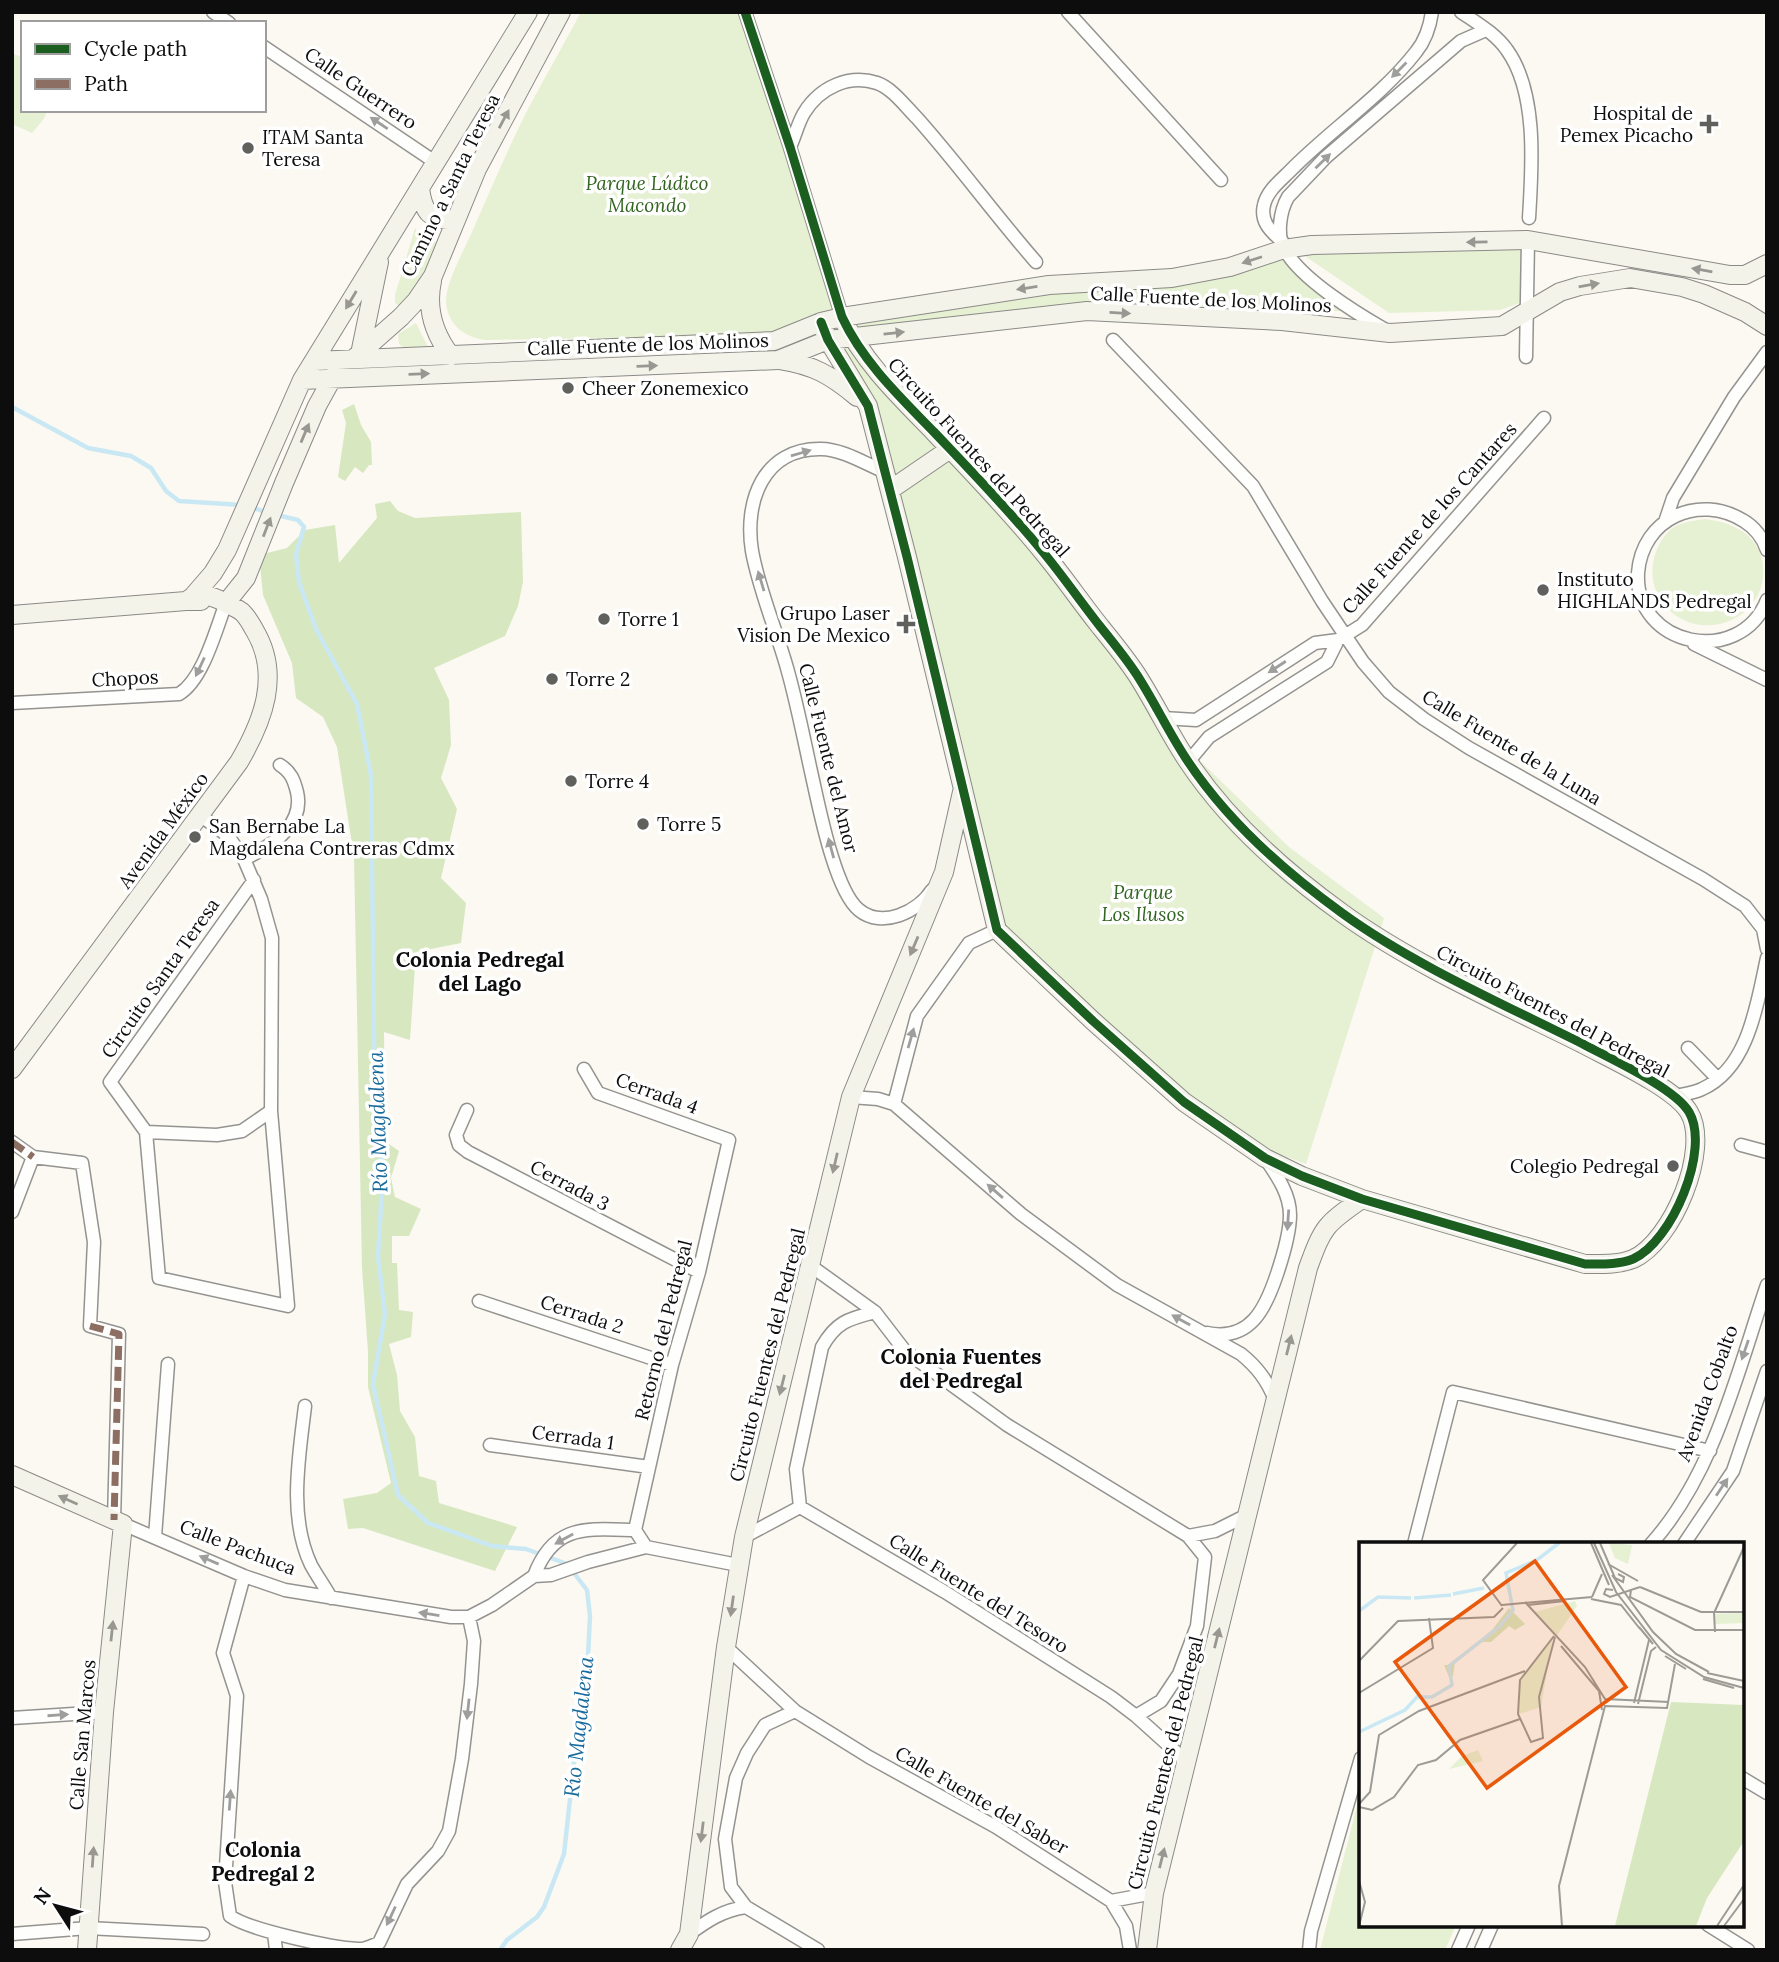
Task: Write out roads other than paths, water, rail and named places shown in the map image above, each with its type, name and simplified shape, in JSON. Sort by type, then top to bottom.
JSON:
[{"type":"street","name":"Camino a Santa Teresa","points":[[190,598],[213,573],[227,550],[302,380],[528,12]]},
{"type":"street","name":"Camino a Santa Teresa","points":[[357,362],[416,301],[433,276],[477,169],[561,12]]},
{"type":"street","name":"Circuito Fuentes del Pedregal","points":[[745,12],[842,317],[852,338],[887,384],[1042,551],[1136,674],[1188,762],[1223,806],[1289,874],[1345,916],[1411,956],[1616,1062],[1675,1097],[1687,1108],[1695,1123],[1697,1143],[1681,1199],[1667,1228],[1653,1244],[1635,1258],[1613,1264],[1585,1264],[1362,1199],[1302,1176],[1265,1158],[1184,1102],[996,930],[868,406],[828,340],[821,322]]},
{"type":"street","points":[[1390,332],[1351,311],[1298,266],[1265,222],[1263,207],[1269,193],[1317,144],[1365,103],[1418,51],[1432,12]]},
{"type":"street","points":[[1461,12],[1505,47],[1516,64],[1530,125],[1532,165],[1529,218]]},
{"type":"street","points":[[1074,14],[1221,180]]},
{"type":"street","points":[[1283,245],[1281,214],[1288,197],[1326,156],[1461,41],[1486,30]]},
{"type":"street","name":"Calle Guerrero","points":[[266,48],[436,162]]},
{"type":"street","points":[[790,147],[805,112],[824,93],[843,80],[880,84],[904,104],[939,143],[1036,262]]},
{"type":"street","points":[[1365,103],[1376,115]]},
{"type":"street","points":[[420,188],[422,201],[430,215],[443,220],[456,219]]},
{"type":"street","points":[[1526,357],[1528,240]]},
{"type":"street","name":"Calle Fuente de los Molinos","points":[[387,367],[451,356],[774,341],[821,322],[842,317],[1049,285],[1172,278],[1230,267],[1283,245],[1528,240],[1730,275],[1745,275],[1767,264]]},
{"type":"street","points":[[357,362],[382,248]]},
{"type":"street","points":[[433,276],[430,297],[432,319],[439,339],[451,356]]},
{"type":"street","name":"Calle Fuente de los Molinos","points":[[314,360],[357,362],[387,367],[778,360],[828,340],[1087,311],[1282,321],[1390,332],[1503,326],[1559,292],[1630,278],[1682,287],[1704,294],[1745,312],[1767,326]]},
{"type":"street","points":[[387,367],[394,332],[401,317]]},
{"type":"street","name":"Calle Fuente de la Luna","points":[[1112,341],[1253,486],[1341,638],[1389,692],[1469,748],[1703,879],[1745,906],[1763,929],[1767,949]]},
{"type":"street","points":[[1665,522],[1673,498],[1734,397],[1767,352]]},
{"type":"street","points":[[778,360],[821,370],[868,406]]},
{"type":"street","points":[[846,371],[869,361]]},
{"type":"street","name":"Calle Fuente de los Molinos","points":[[302,380],[333,377],[357,362]]},
{"type":"street","points":[[12,615],[190,598],[226,603],[246,578],[280,491],[317,406],[333,377]]},
{"type":"street","name":"Calle Fuente de los Cantares","points":[[1163,718],[1196,720],[1315,643],[1341,638],[1362,625],[1544,418]]},
{"type":"street","name":"Calle Fuente del Amor","points":[[885,472],[823,449],[799,452],[776,463],[762,478],[755,497],[749,523],[752,552],[788,670],[839,881],[858,910],[873,916],[890,917],[908,913],[918,907],[929,896],[944,872]]},
{"type":"street","points":[[890,490],[950,449]]},
{"type":"street","points":[[1767,550],[1751,525],[1731,513],[1708,508],[1685,511],[1665,522],[1651,537],[1642,555],[1638,575],[1641,595],[1650,613],[1664,628],[1767,680]]},
{"type":"street","name":"Camino a Santa Teresa","points":[[226,603],[222,575],[227,550]]},
{"type":"street","points":[[1681,638],[1704,643],[1727,639],[1747,628],[1763,610],[1767,600]]},
{"type":"street","name":"Chopos","points":[[12,703],[179,694],[191,684],[200,669],[226,603]]},
{"type":"street","name":"Avenida México","points":[[12,1069],[248,748],[265,707],[268,691],[264,645],[241,611],[226,603]]},
{"type":"street","name":"Calle Fuente de los Cantares","points":[[1188,762],[1209,737],[1327,662],[1341,638]]},
{"type":"street","points":[[244,859],[276,840],[295,818],[298,805],[295,783],[289,772],[280,765]]},
{"type":"street","name":"Circuito Fuentes del Pedregal","points":[[685,1942],[744,1537],[851,1097],[944,872],[963,788]]},
{"type":"street","points":[[200,815],[228,836],[244,859],[254,880],[272,938],[271,1111],[288,1306],[159,1278],[146,1132],[217,1135],[242,1131],[271,1111]]},
{"type":"street","name":"Circuito Santa Teresa","points":[[146,1132],[110,1082],[254,880]]},
{"type":"street","points":[[894,1104],[917,1016],[970,943],[996,930]]},
{"type":"street","points":[[1675,1097],[1702,1089],[1718,1079],[1737,1058],[1748,1031],[1767,958]]},
{"type":"street","points":[[1688,1048],[1718,1079]]},
{"type":"street","name":"Cerrada 4","points":[[584,1069],[598,1093],[729,1140]]},
{"type":"street","points":[[851,1097],[878,1099],[894,1104],[1021,1214],[1085,1261],[1117,1284],[1203,1332],[1253,1364],[1263,1375],[1275,1401]]},
{"type":"street","name":"Cerrada 3","points":[[467,1110],[456,1135],[459,1145],[468,1152],[699,1272]]},
{"type":"street","name":"Retorno del Pedregal","points":[[635,1530],[672,1365],[699,1272],[729,1140]]},
{"type":"street","points":[[12,1142],[33,1157],[82,1163],[94,1242],[90,1326],[119,1334],[119,1522]]},
{"type":"street","points":[[1741,1145],[1767,1152]]},
{"type":"street","points":[[12,1212],[33,1157]]},
{"type":"street","points":[[1203,1332],[1222,1334],[1240,1329],[1253,1321],[1267,1303],[1283,1257],[1290,1215],[1283,1188],[1265,1158]]},
{"type":"street","name":"Circuito Fuentes del Pedregal","points":[[1147,1950],[1153,1893],[1308,1268],[1320,1235],[1329,1222],[1362,1199]]},
{"type":"street","points":[[811,1266],[875,1312],[905,1351],[1007,1425],[1188,1536],[1205,1557],[1197,1626],[1179,1674],[1161,1701],[1136,1716]]},
{"type":"street","name":"Avenida Cobalto","points":[[1653,1542],[1669,1524],[1710,1451],[1767,1285]]},
{"type":"street","name":"Cerrada 2","points":[[479,1301],[672,1365]]},
{"type":"street","points":[[744,1537],[800,1507],[796,1469],[822,1347],[830,1332],[845,1320],[875,1312]]},
{"type":"street","points":[[155,1538],[168,1364]]},
{"type":"street","points":[[1685,1542],[1733,1471],[1767,1371]]},
{"type":"street","points":[[1414,1542],[1452,1392],[1710,1451]]},
{"type":"street","points":[[305,1406],[298,1482],[301,1531],[311,1564],[331,1598]]},
{"type":"street","name":"Cerrada 1","points":[[490,1445],[649,1467]]},
{"type":"street","name":"Calle Pachuca","points":[[12,1475],[244,1576],[285,1590],[451,1617],[469,1617]]},
{"type":"street","name":"Calle Fuente del Tesoro","points":[[800,1507],[945,1592],[1136,1716],[1186,1761]]},
{"type":"street","points":[[1188,1536],[1215,1531],[1247,1515]]},
{"type":"street","name":"Calle San Marcos","points":[[87,1950],[119,1522]]},
{"type":"street","points":[[534,1576],[541,1559],[553,1545],[568,1534],[593,1528],[635,1530],[646,1547]]},
{"type":"street","points":[[244,1576],[223,1653],[237,1696],[225,1882],[230,1916],[238,1922],[274,1933],[361,1950],[379,1943],[407,1884],[438,1851],[449,1830],[462,1759],[474,1641],[469,1617],[492,1605],[534,1576],[551,1575],[610,1555],[646,1547],[738,1565]]},
{"type":"street","name":"Calle Fuente del Saber","points":[[726,1647],[795,1711],[869,1757],[996,1827],[1111,1901]]},
{"type":"street","points":[[795,1711],[765,1725],[747,1753],[736,1778],[725,1839],[731,1886],[746,1908],[818,1950]]},
{"type":"street","points":[[12,1718],[104,1712]]},
{"type":"street","points":[[1309,1950],[1311,1931],[1359,1775]]},
{"type":"street","points":[[1744,1779],[1767,1793]]},
{"type":"street","points":[[1130,1950],[1126,1926],[1111,1901],[1153,1893]]},
{"type":"street","points":[[685,1942],[712,1918],[732,1909],[746,1908]]},
{"type":"street","points":[[1458,1950],[1468,1927]]},
{"type":"street","points":[[1481,1950],[1491,1927]]},
{"type":"street","points":[[1711,1927],[1748,1950]]},
{"type":"street","points":[[12,1934],[88,1928],[203,1934]]},
{"type":"street","points":[[274,1933],[276,1950]]},
{"type":"waterway","name":"Río Magdalena","points":[[12,407],[88,448],[131,456],[151,468],[166,491],[179,501],[242,505]]},
{"type":"waterway","name":"Río Magdalena","points":[[250,507],[269,513]]},
{"type":"waterway","name":"Río Magdalena","points":[[277,515],[298,520],[304,527],[296,554],[299,582],[316,629],[357,704],[371,775],[375,1124],[383,1170],[378,1257],[385,1314],[373,1384],[398,1495],[428,1523],[492,1546],[526,1549],[567,1564],[587,1590],[590,1616],[586,1697],[575,1754],[564,1854],[544,1907],[537,1917],[507,1940],[500,1950]]},
{"type":"place","name":"Hospital de Pemex Picacho","points":[[1709,124]]},
{"type":"place","name":"ITAM Santa Teresa","points":[[248,148]]},
{"type":"place","name":"Cheer Zonemexico","points":[[568,388]]},
{"type":"place","name":"Instituto HIGHLANDS Pedregal","points":[[1543,590]]},
{"type":"place","name":"Torre 1","points":[[604,619]]},
{"type":"place","name":"Grupo Laser Vision De Mexico","points":[[906,624]]},
{"type":"place","name":"Torre 2","points":[[552,679]]},
{"type":"place","name":"Torre 4","points":[[571,781]]},
{"type":"place","name":"Torre 5","points":[[643,824]]},
{"type":"place","name":"San Bernabe La Magdalena Contreras Cdmx","points":[[195,837]]},
{"type":"place","name":"Colegio Pedregal","points":[[1673,1166]]},
{"type":"district","name":"Colonia Pedregal del Lago","points":[[480,972]]},
{"type":"district","name":"Colonia Fuentes del Pedregal","points":[[961,1369]]},
{"type":"district","name":"Colonia Pedregal 2","points":[[263,1862]]},
{"type":"park label","name":"Parque Lúdico Macondo","points":[[647,194]]},
{"type":"park label","name":"Parque Los Ilusos","points":[[1143,903]]}]
